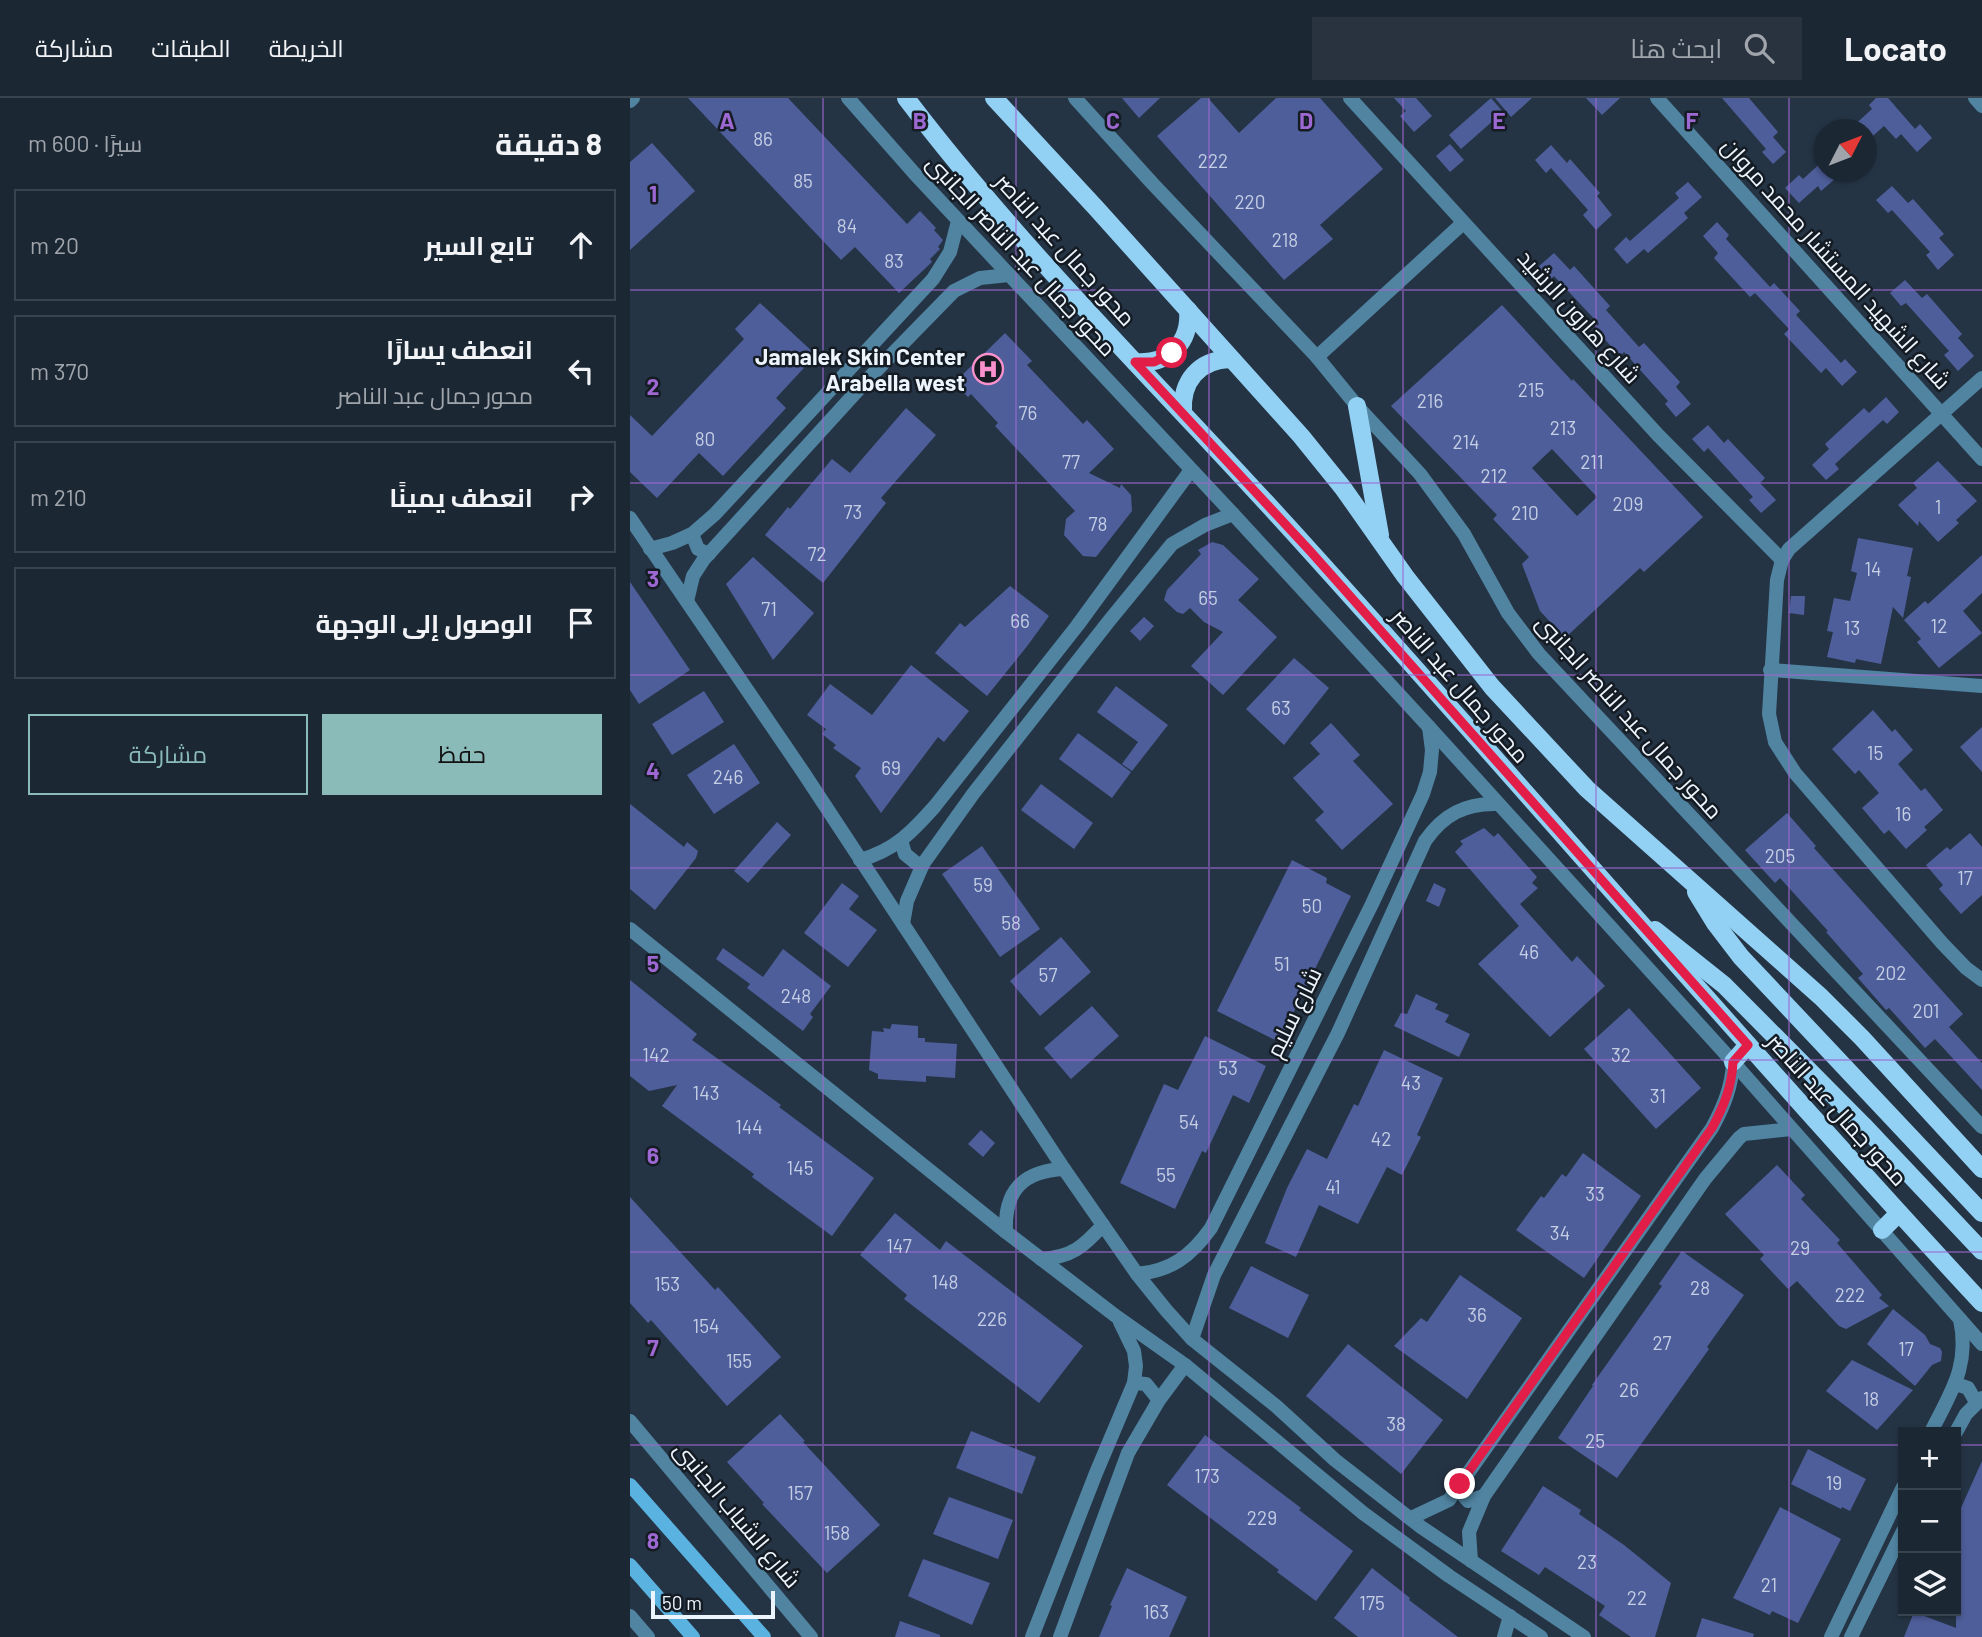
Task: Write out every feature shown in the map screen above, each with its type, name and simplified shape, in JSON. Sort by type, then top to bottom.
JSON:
[{"type":"main road","name":"محور جمال عبد الناصر","points":[[906,98],[953,160],[987,199],[1311,552],[1748,1045],[1982,1303]]},
{"type":"main road","name":"محور جمال عبد الناصر","points":[[994,98],[1309,446],[1343,488],[1405,576],[1492,687],[1587,789],[1821,997],[1982,1169]]},
{"type":"main road","points":[[1135,362],[1164,359],[1179,346],[1188,329],[1188,310]]},
{"type":"main road","points":[[1183,412],[1183,391],[1193,374],[1210,362],[1230,359]]},
{"type":"main road","points":[[1357,406],[1381,541]]},
{"type":"main road","points":[[1691,882],[1715,923],[1741,957],[1982,1213]]},
{"type":"main road","points":[[1632,915],[1680,948],[1724,985],[1863,1125],[1982,1251]]},
{"type":"main road","points":[[1733,1062],[1748,1045]]},
{"type":"main road","points":[[1882,1230],[1899,1213]]},
{"type":"main road","points":[[630,1485],[764,1637]]},
{"type":"main road","points":[[630,1565],[693,1637]]},
{"type":"street","name":"محور جمال عبد الناصر الجانبى","points":[[848,98],[1429,727],[1733,1062],[1982,1343]]},
{"type":"street","name":"محور جمال عبد الناصر الجانبى","points":[[1074,98],[1317,357],[1357,406],[1420,474],[1464,534],[1508,613],[1539,654],[1982,1127]]},
{"type":"street","name":"شارع هارون الرشيد","points":[[1350,98],[1658,435],[1782,560]]},
{"type":"street","name":"شارع الشهيد المستشار محمد مروان","points":[[1657,98],[1982,459]]},
{"type":"street","points":[[1975,98],[1982,106]]},
{"type":"street","points":[[650,549],[692,534],[768,460],[933,279],[950,252],[958,220]]},
{"type":"street","points":[[1317,357],[1463,223]]},
{"type":"street","points":[[687,601],[694,576],[709,554],[868,379],[954,291],[979,278],[1009,275]]},
{"type":"street","points":[[854,365],[868,379]]},
{"type":"street","points":[[1982,378],[1789,549],[1782,560],[1777,580],[1769,713],[1775,742],[1795,774],[1942,943],[1982,980]]},
{"type":"street","points":[[860,860],[882,853],[901,840],[935,806],[1091,607],[1191,470]]},
{"type":"street","points":[[902,924],[907,901],[923,864],[973,794],[1109,621],[1172,544],[1205,525],[1233,514]]},
{"type":"street","points":[[630,518],[1064,1169],[1137,1274],[1192,1339],[1276,1406],[1335,1460],[1411,1518],[1584,1637]]},
{"type":"street","points":[[692,534],[698,549],[709,554]]},
{"type":"street","points":[[1091,607],[1109,621]]},
{"type":"street","points":[[1770,670],[1982,686]]},
{"type":"street","name":"شارع سليم","points":[[1137,1274],[1152,1273],[1179,1262],[1201,1242],[1211,1228],[1366,916],[1423,794],[1430,772],[1432,750],[1429,727]]},
{"type":"street","points":[[1192,1339],[1214,1275],[1338,1033],[1425,841],[1435,827],[1463,808],[1480,803],[1497,804]]},
{"type":"street","points":[[901,840],[905,854],[923,864]]},
{"type":"street","points":[[1366,916],[1386,926]]},
{"type":"street","points":[[630,929],[1041,1259],[1185,1365],[1363,1513],[1449,1576],[1541,1637]]},
{"type":"street","points":[[1314,1021],[1338,1033]]},
{"type":"street","points":[[1411,1518],[1449,1500],[1712,1128],[1723,1109],[1732,1079],[1733,1062]]},
{"type":"street","points":[[1273,1103],[1297,1116]]},
{"type":"street","points":[[1712,1128],[1730,1132],[1733,1144]]},
{"type":"street","points":[[1471,1561],[1469,1532],[1484,1496],[1705,1179],[1744,1134],[1791,1129]]},
{"type":"street","points":[[1006,1231],[1005,1215],[1010,1199],[1025,1179],[1047,1170],[1064,1169]]},
{"type":"street","points":[[1041,1259],[1061,1256],[1079,1249],[1103,1225]]},
{"type":"street","points":[[1032,1637],[1134,1383],[1134,1351],[1117,1317]]},
{"type":"street","points":[[1934,1427],[1956,1384],[1964,1352],[1960,1319]]},
{"type":"street","points":[[1060,1637],[1128,1453],[1159,1400],[1185,1365]]},
{"type":"street","points":[[1134,1383],[1146,1384],[1159,1400]]},
{"type":"street","points":[[1956,1384],[1968,1388],[1979,1400],[1960,1427]]},
{"type":"street","name":"شارع الشباب الجانبى","points":[[630,1421],[811,1637]]},
{"type":"street","points":[[1460,1484],[1462,1494],[1468,1501],[1484,1496]]},
{"type":"street","points":[[1831,1637],[1902,1490]]},
{"type":"street","points":[[1851,1637],[1898,1541]]},
{"type":"street","points":[[630,1616],[648,1637]]},
{"type":"street","points":[[1504,1637],[1510,1616]]},
{"type":"building","points":[[688,98],[788,98],[907,224],[920,211],[936,228],[934,230],[943,240],[938,247],[940,249],[930,259],[932,262],[899,293],[855,247],[841,260]]},
{"type":"building","points":[[1122,98],[1160,98],[1139,118]]},
{"type":"building","points":[[1201,98],[1208,98],[1239,133],[1276,98],[1320,98],[1383,169],[1320,225],[1333,239],[1284,280],[1157,136]]},
{"type":"building","points":[[1394,98],[1416,98],[1432,116],[1414,132],[1400,116],[1406,111]]},
{"type":"building","points":[[1491,98],[1503,112],[1461,149],[1449,135]]},
{"type":"building","points":[[1495,98],[1532,98],[1511,117]]},
{"type":"building","points":[[1586,98],[1620,98],[1602,115]]},
{"type":"building","points":[[1722,98],[1749,98],[1778,132],[1773,137],[1786,152],[1773,164],[1762,152],[1766,149]]},
{"type":"building","points":[[1876,98],[1888,98],[1915,129],[1920,124],[1932,138],[1917,152],[1901,134],[1896,139],[1884,126],[1877,132],[1877,119],[1861,119],[1872,109],[1869,105]]},
{"type":"building","points":[[652,143],[695,191],[630,250],[630,162]]},
{"type":"building","points":[[1450,144],[1464,160],[1450,172],[1436,156]]},
{"type":"building","points":[[1551,145],[1567,163],[1570,159],[1600,193],[1597,196],[1612,215],[1596,230],[1583,215],[1588,210],[1551,168],[1546,173],[1535,160]]},
{"type":"building","points":[[1814,169],[1814,182],[1831,182],[1821,191],[1818,186],[1799,203],[1785,188],[1799,175],[1803,179]]},
{"type":"building","points":[[1688,182],[1702,197],[1684,213],[1688,218],[1648,253],[1644,249],[1627,264],[1614,249],[1626,237],[1630,241],[1679,198],[1675,193]]},
{"type":"building","points":[[1892,186],[1908,203],[1913,199],[1944,234],[1939,238],[1954,255],[1938,270],[1926,255],[1930,252],[1892,210],[1888,213],[1876,200]]},
{"type":"building","points":[[1717,222],[1729,235],[1726,239],[1770,287],[1774,283],[1800,311],[1796,315],[1841,363],[1845,359],[1857,372],[1842,386],[1826,368],[1821,373],[1784,334],[1789,329],[1755,293],[1750,297],[1714,258],[1718,253],[1703,236]]},
{"type":"building","points":[[1554,253],[1570,270],[1574,266],[1610,306],[1606,310],[1639,347],[1644,343],[1680,382],[1676,387],[1691,404],[1676,417],[1665,404],[1668,401],[1624,352],[1620,356],[1595,328],[1599,324],[1554,276],[1550,280],[1538,267]]},
{"type":"building","points":[[1905,280],[1922,298],[1927,294],[1962,334],[1958,338],[1974,356],[1958,371],[1944,355],[1949,351],[1906,303],[1901,306],[1890,293]]},
{"type":"building","points":[[760,303],[816,355],[776,398],[786,408],[723,476],[699,453],[657,498],[630,472],[630,415],[652,436],[744,339],[735,329]]},
{"type":"building","points":[[1502,305],[1703,517],[1644,572],[1640,568],[1565,638],[1540,611],[1522,564],[1529,557],[1493,519],[1497,515],[1391,406]],"holes":[[[1552,449],[1597,497],[1577,516],[1532,468]]]},
{"type":"building","points":[[1005,333],[1032,361],[1027,365],[1083,424],[1087,420],[1114,449],[1089,473],[1120,488],[1121,484],[1131,495],[1132,511],[1096,557],[1083,556],[1064,535],[1066,519],[1075,511],[995,426],[998,423],[971,394],[968,397],[954,383]]},
{"type":"building","points":[[1886,397],[1899,412],[1887,424],[1883,420],[1835,464],[1839,469],[1826,480],[1812,465],[1829,449],[1825,444],[1864,408],[1869,413]]},
{"type":"building","points":[[906,408],[936,435],[881,498],[886,503],[823,583],[765,535],[832,459],[850,473]]},
{"type":"building","points":[[1708,425],[1724,443],[1728,439],[1765,478],[1760,483],[1776,500],[1761,513],[1749,500],[1753,497],[1708,448],[1704,452],[1692,439]]},
{"type":"building","points":[[1938,461],[1977,501],[1956,520],[1959,523],[1938,542],[1919,521],[1918,526],[1898,505],[1917,488],[1913,483]]},
{"type":"building","points":[[1858,538],[1913,548],[1907,576],[1911,577],[1903,618],[1893,607],[1881,664],[1856,659],[1855,663],[1827,657],[1833,632],[1827,631],[1834,598],[1850,601],[1857,573],[1851,571]]},
{"type":"building","points":[[1212,542],[1223,545],[1259,579],[1238,600],[1277,637],[1223,695],[1191,666],[1223,632],[1204,622],[1190,608],[1183,614],[1164,600],[1167,590],[1201,554],[1198,550]]},
{"type":"building","points":[[1982,555],[1982,593],[1963,611],[1982,633],[1939,668],[1917,642],[1921,639],[1904,620],[1925,601],[1928,604]]},
{"type":"building","points":[[753,557],[814,613],[773,660],[726,584]]},
{"type":"building","points":[[630,582],[690,670],[639,704],[630,690]]},
{"type":"building","points":[[1010,586],[1049,616],[987,696],[935,653],[960,623],[965,627]]},
{"type":"building","points":[[1791,596],[1805,596],[1804,615],[1789,613]]},
{"type":"building","points":[[1144,617],[1154,626],[1140,641],[1130,631]]},
{"type":"building","points":[[1294,658],[1329,688],[1284,745],[1246,709]]},
{"type":"building","points":[[911,665],[969,711],[944,742],[938,737],[881,813],[855,776],[861,768],[833,748],[836,745],[822,734],[826,729],[807,715],[830,684],[872,715]]},
{"type":"building","points":[[1116,686],[1168,725],[1132,771],[1122,764],[1138,742],[1097,712]]},
{"type":"building","points":[[704,691],[724,722],[672,755],[652,724]]},
{"type":"building","points":[[1873,710],[1892,732],[1895,729],[1913,750],[1898,764],[1921,791],[1925,788],[1943,810],[1924,827],[1927,830],[1906,849],[1889,830],[1884,834],[1862,808],[1879,793],[1859,770],[1855,774],[1832,749]]},
{"type":"building","points":[[1331,723],[1360,755],[1353,761],[1393,804],[1342,850],[1315,820],[1324,812],[1293,778],[1320,754],[1310,743]]},
{"type":"building","points":[[1982,727],[1982,772],[1960,747]]},
{"type":"building","points":[[1078,733],[1131,772],[1112,798],[1059,759]]},
{"type":"building","points":[[734,744],[760,783],[714,814],[687,775]]},
{"type":"building","points":[[1041,784],[1093,823],[1074,849],[1021,810]]},
{"type":"building","points":[[630,804],[684,847],[687,842],[698,851],[696,858],[655,910],[630,889]]},
{"type":"building","points":[[1787,813],[1816,846],[1814,848],[1963,1014],[1949,1027],[1982,1063],[1982,1090],[1935,1039],[1925,1048],[1889,1008],[1886,1010],[1858,978],[1863,974],[1826,932],[1828,931],[1780,878],[1775,883],[1745,850]]},
{"type":"building","points":[[777,822],[791,835],[748,883],[734,871]]},
{"type":"building","points":[[1484,828],[1494,837],[1498,833],[1537,877],[1532,883],[1538,888],[1520,904],[1572,962],[1577,956],[1605,986],[1550,1037],[1478,964],[1519,926],[1455,852],[1463,844],[1460,841]]},
{"type":"building","points":[[1970,833],[1982,847],[1982,895],[1961,914],[1939,889],[1943,885],[1926,865],[1947,847],[1950,850]]},
{"type":"building","points":[[982,846],[1040,929],[1000,957],[942,874]]},
{"type":"building","points":[[1292,860],[1327,878],[1326,883],[1351,896],[1279,1042],[1217,1011]]},
{"type":"building","points":[[842,883],[859,896],[849,909],[877,930],[848,967],[804,933]]},
{"type":"building","points":[[1434,883],[1446,889],[1439,907],[1426,901]]},
{"type":"building","points":[[1061,937],[1091,972],[1040,1016],[1010,981]]},
{"type":"building","points":[[723,948],[763,977],[783,949],[831,986],[810,1014],[813,1017],[803,1031],[747,988],[750,984],[716,959]]},
{"type":"building","points":[[630,980],[697,1034],[692,1040],[874,1178],[832,1236],[662,1106],[677,1085],[649,1091],[630,1076]]},
{"type":"building","points":[[1416,994],[1438,1004],[1435,1009],[1449,1015],[1445,1022],[1470,1034],[1459,1057],[1394,1026],[1401,1013],[1407,1014]]},
{"type":"building","points":[[1092,1006],[1119,1036],[1071,1079],[1044,1048]]},
{"type":"building","points":[[1629,1008],[1701,1088],[1656,1129],[1584,1049]]},
{"type":"building","points":[[892,1024],[918,1026],[918,1038],[925,1038],[925,1042],[957,1044],[955,1078],[926,1076],[926,1082],[878,1079],[878,1074],[869,1070],[872,1031],[884,1032],[883,1028],[890,1029]]},
{"type":"building","points":[[1205,1036],[1266,1066],[1249,1103],[1233,1095],[1206,1153],[1202,1151],[1175,1209],[1120,1183],[1164,1084],[1178,1090]]},
{"type":"building","points":[[1384,1050],[1443,1078],[1417,1135],[1421,1137],[1402,1175],[1387,1167],[1358,1224],[1319,1205],[1296,1257],[1265,1243],[1287,1188],[1307,1149],[1327,1159],[1354,1104],[1358,1106]]},
{"type":"building","points":[[981,1130],[995,1143],[983,1157],[968,1144]]},
{"type":"building","points":[[1583,1153],[1641,1196],[1584,1278],[1516,1230],[1541,1196],[1544,1198],[1562,1174],[1566,1177]]},
{"type":"building","points":[[1777,1165],[1805,1195],[1801,1199],[1840,1240],[1837,1243],[1882,1295],[1879,1298],[1889,1306],[1846,1329],[1839,1326],[1797,1281],[1788,1289],[1760,1259],[1764,1255],[1725,1214]]},
{"type":"building","points":[[630,1197],[715,1290],[718,1287],[781,1357],[727,1406],[651,1320],[648,1323],[630,1303]]},
{"type":"building","points":[[895,1213],[940,1250],[946,1241],[1083,1346],[1039,1403],[904,1299],[907,1295],[860,1255]]},
{"type":"building","points":[[1682,1251],[1744,1295],[1617,1478],[1558,1438],[1662,1286],[1659,1284]]},
{"type":"building","points":[[1251,1266],[1309,1295],[1288,1338],[1229,1308]]},
{"type":"building","points":[[1460,1275],[1522,1318],[1467,1399],[1394,1346],[1421,1318],[1427,1322]]},
{"type":"building","points":[[1893,1309],[1942,1352],[1941,1361],[1932,1365],[1915,1386],[1867,1344]]},
{"type":"building","points":[[1348,1344],[1443,1420],[1401,1474],[1306,1396]]},
{"type":"building","points":[[1852,1360],[1913,1390],[1877,1430],[1826,1391]]},
{"type":"building","points":[[780,1414],[880,1525],[827,1573],[762,1504],[764,1503],[727,1462]]},
{"type":"building","points":[[971,1431],[1036,1457],[1022,1494],[956,1468]]},
{"type":"building","points":[[1205,1435],[1353,1551],[1316,1601],[1167,1485]]},
{"type":"building","points":[[1808,1449],[1866,1479],[1850,1511],[1791,1484]]},
{"type":"building","points":[[1982,1461],[1982,1637],[1904,1637],[1912,1616],[1924,1616],[1956,1628],[1956,1616],[1961,1616],[1961,1508]]},
{"type":"building","points":[[1543,1486],[1581,1510],[1579,1514],[1624,1545],[1671,1583],[1655,1637],[1631,1637],[1599,1615],[1605,1606],[1545,1567],[1539,1575],[1501,1551]]},
{"type":"building","points":[[949,1497],[1013,1520],[998,1559],[933,1534]]},
{"type":"building","points":[[1780,1507],[1841,1539],[1798,1623],[1772,1611],[1770,1615],[1733,1598]]},
{"type":"building","points":[[923,1559],[990,1583],[972,1625],[908,1596]]},
{"type":"building","points":[[1127,1568],[1187,1597],[1169,1637],[1099,1637]]},
{"type":"building","points":[[1372,1568],[1458,1637],[1358,1637],[1334,1618]]},
{"type":"building","points":[[1702,1618],[1754,1634],[1753,1637],[1696,1637]]},
{"type":"building","points":[[900,1621],[940,1635],[940,1637],[895,1637]]},
{"type":"place","name":"Jamalek Skin Center Arabella west","points":[[988,369]]},
{"type":"route","points":[[1172,353],[1154,362],[1135,362],[1311,552],[1748,1045],[1733,1062],[1732,1079],[1723,1109],[1712,1128],[1460,1484]]}]
